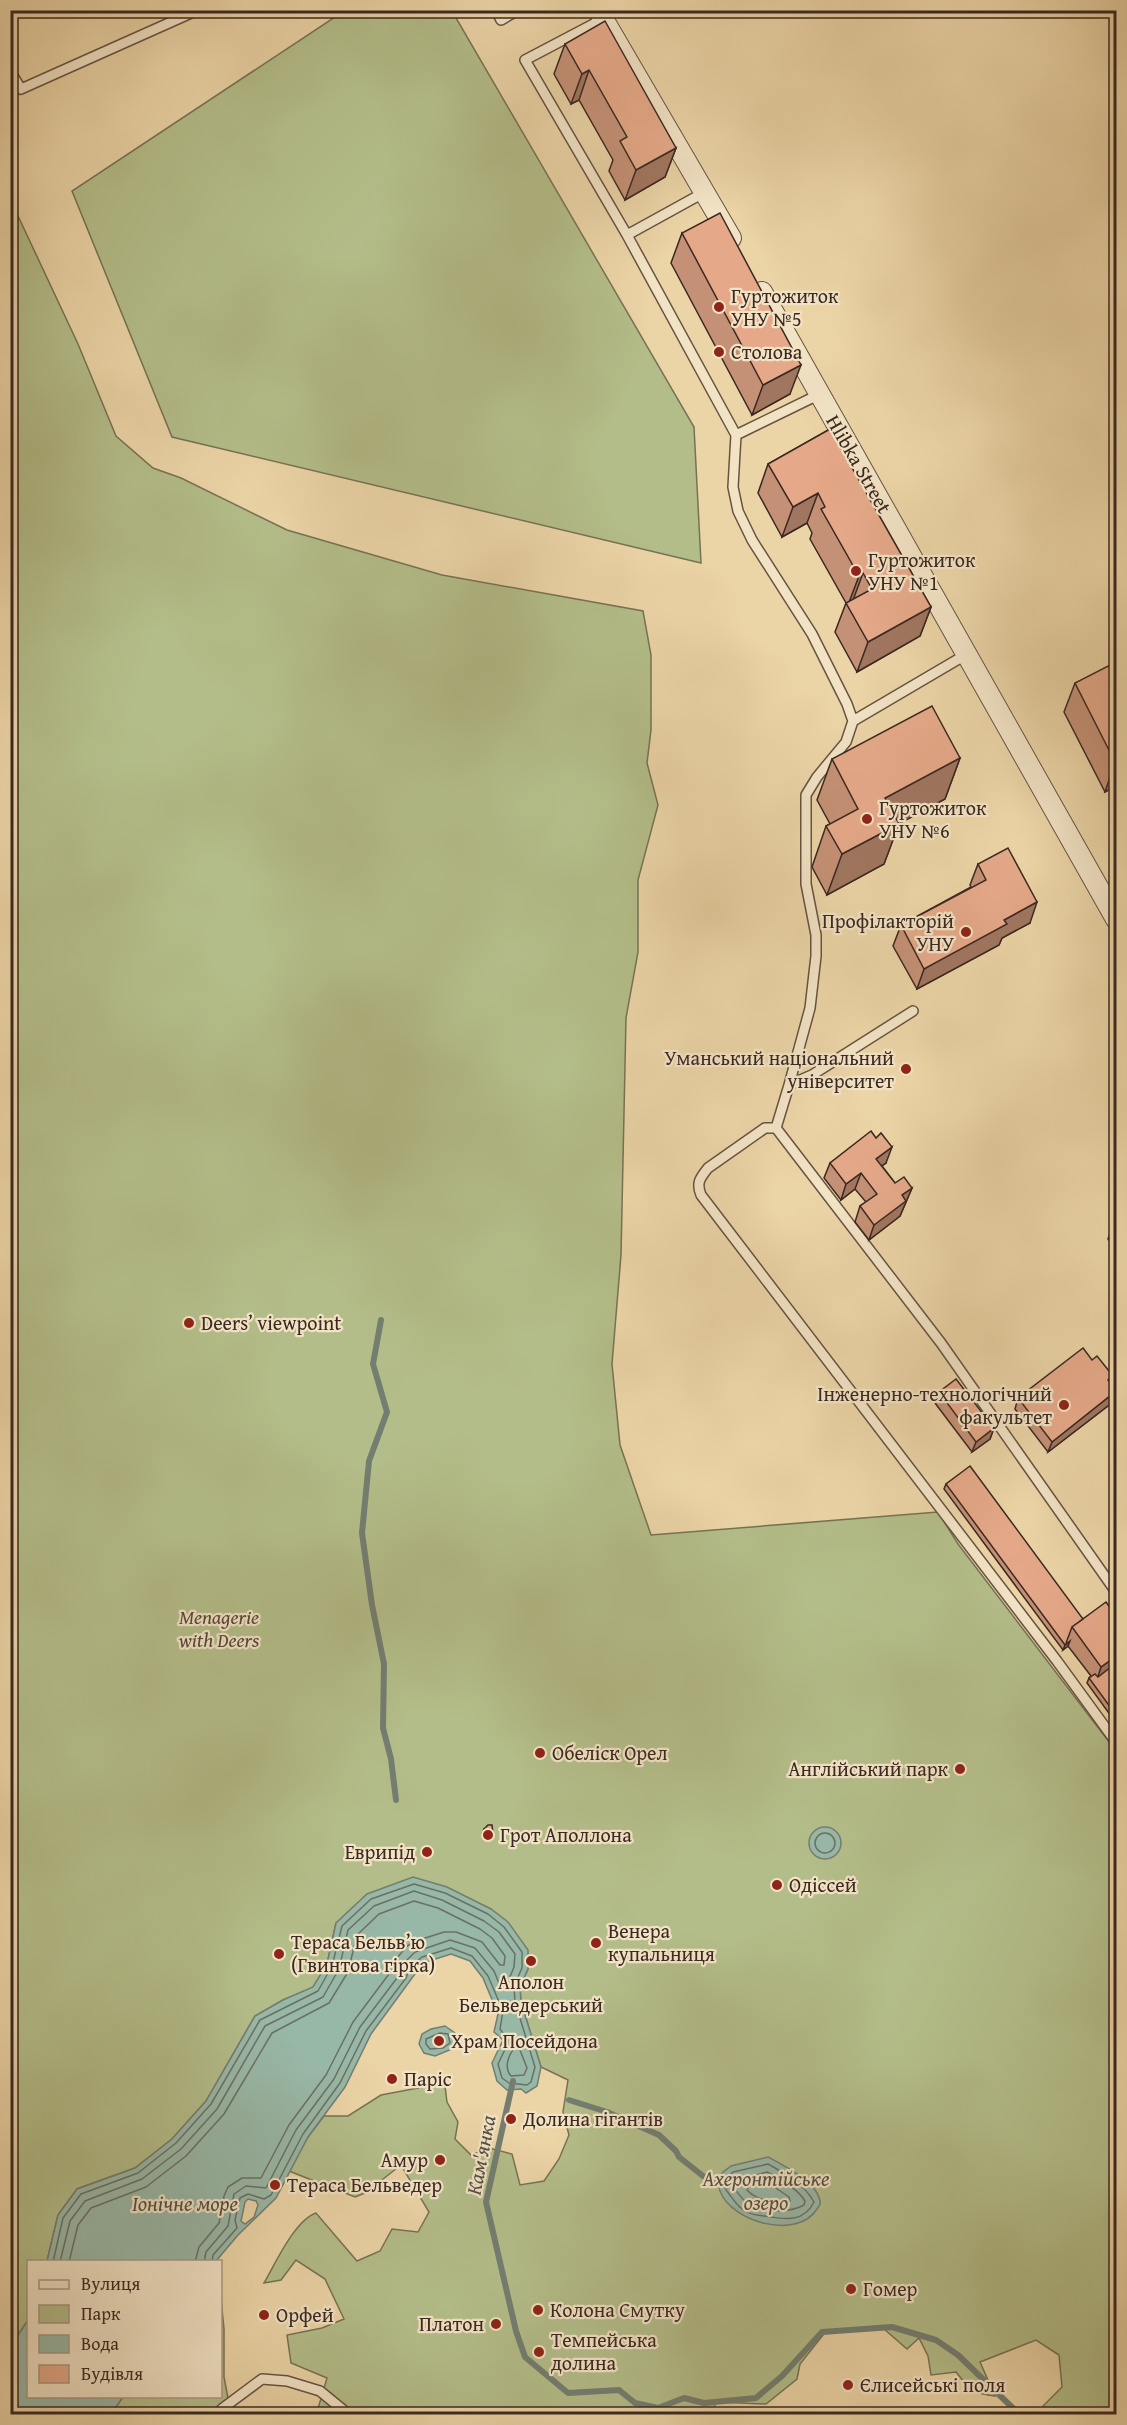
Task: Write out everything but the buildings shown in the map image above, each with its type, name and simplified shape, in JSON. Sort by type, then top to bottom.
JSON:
[{"type":"street","points":[[601,15],[739,253]]},
{"type":"street","name":"Hlibka Street","points":[[751,273],[1116,919]]},
{"type":"lane","points":[[10,71],[21,89],[198,10]]},
{"type":"lane","points":[[496,10],[501,20],[518,10]]},
{"type":"lane","points":[[601,15],[525,60],[627,236],[736,435],[733,487],[738,511],[752,540],[812,634],[848,704],[853,721],[846,742],[817,777],[806,795],[806,884],[816,935],[816,956],[810,1008],[776,1128]]},
{"type":"lane","points":[[627,236],[705,192]]},
{"type":"lane","points":[[736,435],[820,394]]},
{"type":"lane","points":[[853,721],[967,654]]},
{"type":"lane","points":[[789,1085],[812,1075],[914,1011]]},
{"type":"lane","points":[[776,1128],[765,1128],[708,1168],[700,1177],[698,1186],[701,1195],[1057,1661],[1116,1743]]},
{"type":"lane","points":[[776,1128],[941,1343],[1116,1592]]},
{"type":"lane","points":[[218,2415],[223,2408],[262,2379],[287,2381],[320,2391],[348,2415]]},
{"type":"green space","points":[[344,11],[452,11],[694,427],[701,563],[172,437],[72,191]]},
{"type":"green space","name":"Menagerie with Deers","points":[[11,201],[78,344],[116,436],[153,468],[181,478],[287,530],[442,575],[643,611],[651,655],[651,730],[647,763],[658,805],[638,880],[638,952],[626,1018],[621,1255],[612,1364],[620,1445],[651,1535],[938,1512],[958,1544],[1116,1751],[1116,2414],[1048,2414],[1043,2406],[1062,2387],[1059,2355],[1036,2340],[980,2362],[995,2396],[972,2390],[956,2372],[931,2375],[928,2356],[919,2338],[907,2349],[884,2329],[827,2330],[800,2364],[797,2379],[766,2404],[715,2402],[714,2414],[311,2414],[317,2412],[327,2378],[291,2363],[287,2335],[322,2328],[344,2319],[325,2279],[296,2260],[281,2280],[264,2283],[280,2254],[293,2233],[308,2217],[316,2213],[357,2261],[380,2251],[392,2229],[418,2232],[429,2212],[401,2165],[365,2193],[355,2197],[289,2171],[308,2137],[324,2116],[348,2116],[381,2095],[418,2088],[444,2078],[447,2102],[458,2122],[455,2139],[471,2155],[489,2148],[512,2154],[520,2185],[544,2181],[559,2159],[569,2135],[563,2112],[568,2080],[541,2067],[521,2002],[520,1987],[528,1969],[491,1909],[469,1899],[336,1923],[327,1964],[313,1988],[283,2000],[255,2016],[206,2101],[172,2139],[135,2168],[77,2189],[58,2215],[47,2260],[27,2260],[27,2322],[11,2346]]},
{"type":"green space","points":[[222,2309],[224,2377],[231,2414],[111,2414],[122,2398],[222,2398]]},
{"type":"water","points":[[825,1827],[836,1832],[841,1843],[836,1854],[825,1859],[814,1854],[809,1843],[814,1832]]},
{"type":"water","name":"Іонічне море","points":[[413,1877],[447,1887],[491,1909],[508,1922],[528,1950],[528,1969],[520,1987],[521,2002],[541,2067],[537,2086],[526,2093],[521,2089],[507,2090],[497,2081],[492,2063],[503,2040],[494,2032],[498,2014],[483,1978],[470,1961],[451,1954],[423,1963],[371,2034],[345,2087],[308,2137],[276,2198],[238,2235],[217,2260],[47,2260],[58,2215],[77,2189],[135,2168],[172,2139],[206,2101],[255,2016],[313,1987],[327,1964],[336,1923],[367,1894]],"holes":[[[248,2199],[256,2201],[258,2205],[254,2217],[245,2224],[241,2221],[245,2202]]]},
{"type":"water","points":[[445,2026],[455,2033],[457,2039],[452,2049],[435,2056],[424,2053],[419,2044],[422,2034]]},
{"type":"water","name":"Ахеронтійське озеро","points":[[768,2157],[798,2175],[818,2194],[820,2204],[808,2218],[796,2224],[766,2224],[738,2212],[727,2202],[719,2189],[722,2173],[731,2166]]},
{"type":"water","points":[[27,2322],[27,2398],[122,2398],[111,2414],[11,2414],[11,2346]]},
{"type":"waterway","points":[[381,1320],[373,1364],[387,1412],[369,1461],[362,1533],[372,1605],[384,1664],[383,1728],[391,1759],[396,1800]]},
{"type":"waterway","name":"Кам'янка","points":[[513,2081],[486,2202],[516,2331],[525,2357],[568,2393],[619,2390],[635,2403],[658,2408],[684,2398],[704,2403],[756,2398],[782,2376],[822,2332],[892,2327],[936,2340],[958,2355],[1019,2414]]},
{"type":"waterway","points":[[569,2100],[607,2112],[659,2135],[676,2151],[679,2157],[703,2176],[726,2186]]},
{"type":"place","name":"Гуртожиток УНУ №5","points":[[719,307]]},
{"type":"place","name":"Столова","points":[[719,352]]},
{"type":"place","name":"Гуртожиток УНУ №1","points":[[856,571]]},
{"type":"place","name":"Гуртожиток УНУ №6","points":[[867,819]]},
{"type":"place","name":"Профілакторій УНУ","points":[[966,932]]},
{"type":"place","name":"Уманський національний університет","points":[[906,1069]]},
{"type":"place","name":"Deers’ viewpoint","points":[[189,1323]]},
{"type":"place","name":"Інженерно-технологічний факультет","points":[[1064,1405]]},
{"type":"place","name":"Обеліск Орел","points":[[540,1753]]},
{"type":"place","name":"Англійський парк","points":[[960,1769]]},
{"type":"place","name":"Грот Аполлона","points":[[488,1835]]},
{"type":"place","name":"Еврипід","points":[[427,1852]]},
{"type":"place","name":"Одіссей","points":[[777,1885]]},
{"type":"place","name":"Венера купальниця","points":[[596,1943]]},
{"type":"place","name":"Тераса Бельв’ю (Гвинтова гірка)","points":[[279,1954]]},
{"type":"place","name":"Аполон Бельведерський","points":[[531,1961]]},
{"type":"place","name":"Храм Посейдона","points":[[439,2041]]},
{"type":"place","name":"Паріс","points":[[392,2079]]},
{"type":"place","name":"Долина гігантів","points":[[511,2119]]},
{"type":"place","name":"Амур","points":[[440,2160]]},
{"type":"place","name":"Тераса Бельведер","points":[[275,2185]]},
{"type":"place","name":"Гомер","points":[[851,2289]]},
{"type":"place","name":"Колона Смутку","points":[[538,2310]]},
{"type":"place","name":"Орфей","points":[[264,2315]]},
{"type":"place","name":"Платон","points":[[496,2324]]},
{"type":"place","name":"Темпейська долина","points":[[539,2352]]},
{"type":"place","name":"Єлисейські поля","points":[[848,2385]]}]
